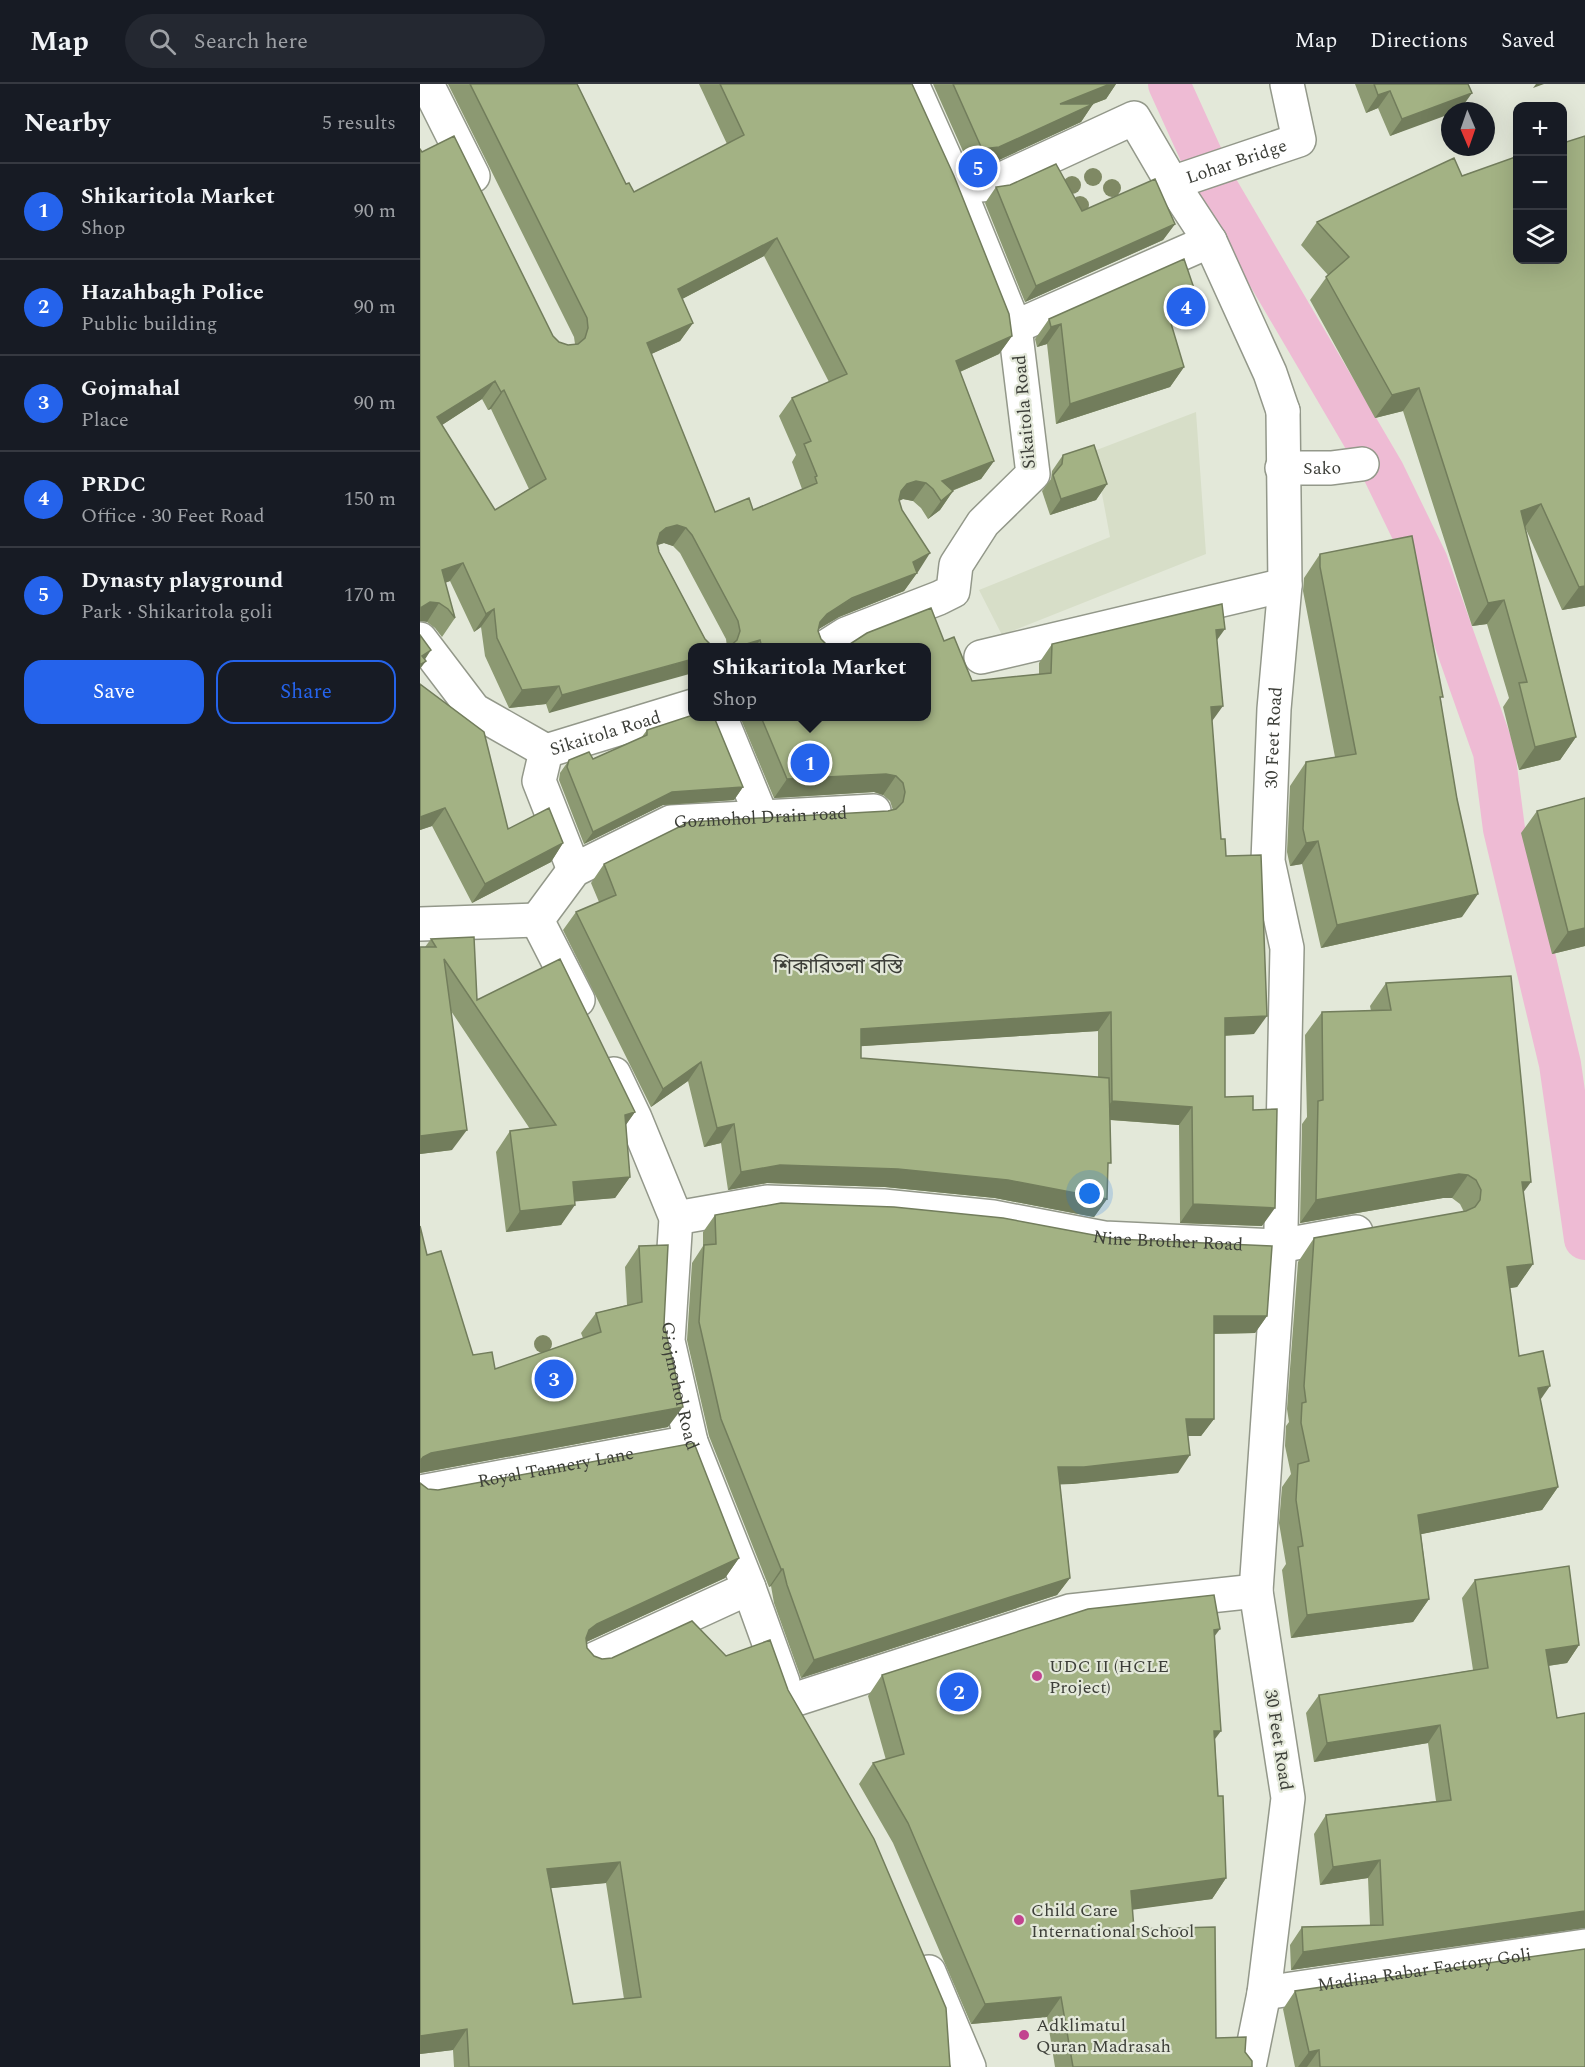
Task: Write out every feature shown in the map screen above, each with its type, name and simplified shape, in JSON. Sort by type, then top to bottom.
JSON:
[{"type":"street","points":[[427,84],[484,199]]},
{"type":"street","name":"Sikaitola Road","points":[[912,84],[958,187],[1015,327],[1033,474],[983,523],[956,565],[953,591]]},
{"type":"street","name":"Lohar Bridge","points":[[1172,183],[1299,140],[1287,84]]},
{"type":"street","name":"30 Feet Road","points":[[958,187],[991,184],[1134,118],[1172,183],[1210,241],[1270,373],[1283,411],[1285,585],[1274,709],[1268,861],[1287,948],[1279,1246],[1256,1591],[1288,1798],[1264,1993],[1249,2067]]},
{"type":"street","points":[[1015,327],[1210,241]]},
{"type":"street","name":"Sako","points":[[1282,468],[1347,466]]},
{"type":"street","points":[[831,643],[846,633],[953,591],[927,552]]},
{"type":"street","points":[[981,657],[1285,585]]},
{"type":"street","name":"Sikaitola Road","points":[[420,639],[474,710],[546,751],[688,708]]},
{"type":"street","points":[[722,721],[762,818]]},
{"type":"street","points":[[546,751],[539,781],[574,870]]},
{"type":"street","name":"Gozmohol Drain road","points":[[537,920],[574,870],[671,822],[874,811]]},
{"type":"street","points":[[420,924],[537,920],[635,1118],[676,1218]]},
{"type":"street","name":"Nine Brother Road","points":[[676,1218],[767,1202],[883,1206],[993,1217],[1104,1238],[1279,1246],[1390,1226]]},
{"type":"street","name":"Giojmohol Road","points":[[676,1218],[668,1341],[691,1442],[749,1588],[790,1701],[807,1731]]},
{"type":"street","name":"Royal Tannery Lane","points":[[420,1492],[691,1442]]},
{"type":"street","points":[[590,1661],[749,1588]]},
{"type":"street","points":[[790,1701],[1070,1611],[1256,1591]]},
{"type":"street","points":[[917,1944],[969,2067]]},
{"type":"street","name":"Madina Rabar Factory Goli","points":[[1264,1993],[1585,1946]]},
{"type":"shaded area","points":[[1196,412],[1206,554],[1002,635],[979,590],[1110,537],[1094,451]]},
{"type":"building","points":[[470,84],[577,84],[626,184],[629,183],[634,192],[744,135],[720,84],[912,84],[954,176],[1009,314],[1012,336],[956,361],[994,461],[942,481],[953,491],[941,501],[926,483],[916,481],[907,484],[901,491],[899,500],[902,510],[930,553],[913,562],[917,573],[852,598],[827,614],[820,622],[818,631],[825,643],[761,643],[760,640],[750,643],[734,643],[740,631],[738,621],[692,535],[686,528],[677,525],[666,528],[660,533],[657,543],[659,552],[709,643],[688,643],[688,660],[562,695],[559,686],[522,690],[497,638],[494,609],[486,614],[463,563],[442,570],[455,618],[439,603],[430,602],[420,608],[420,149],[422,152],[454,136],[553,336],[559,342],[568,345],[578,344],[585,338],[588,328],[587,318]],"holes":[[[777,238],[847,374],[792,398],[811,441],[804,444],[817,476],[815,477],[817,483],[753,510],[749,498],[715,512],[647,343],[693,323],[678,289]],[[495,381],[501,392],[504,390],[546,479],[495,510],[437,417]]]},
{"type":"building","points":[[953,84],[1110,84],[1060,104],[1093,104],[999,147],[982,149]]},
{"type":"building","points":[[1374,84],[1468,84],[1472,93],[1448,102],[1441,102],[1441,105],[1402,119],[1390,91],[1378,95]]},
{"type":"building","points":[[1585,136],[1585,586],[1579,587],[1541,504],[1521,511],[1576,737],[1535,747],[1519,683],[1527,682],[1504,600],[1488,603],[1419,388],[1392,395],[1326,277],[1349,257],[1317,222],[1454,158],[1462,176],[1513,158],[1513,264],[1567,264],[1567,142]]},
{"type":"building","points":[[1056,164],[1082,211],[1155,179],[1175,224],[1036,286],[996,187],[1010,185]]},
{"type":"building","points":[[1184,259],[1198,300],[1167,310],[1184,367],[1070,404],[1061,324],[1051,327],[1049,319]]},
{"type":"building","points":[[1094,445],[1107,484],[1061,499],[1053,475],[1062,464],[1063,455]]},
{"type":"building","points":[[1412,536],[1443,697],[1440,697],[1457,799],[1478,894],[1337,925],[1318,841],[1306,843],[1303,829],[1306,762],[1356,754],[1320,567],[1320,554]]},
{"type":"building","points":[[1222,604],[1225,629],[1216,630],[1223,706],[1211,707],[1221,839],[1225,839],[1226,856],[1261,855],[1267,1016],[1225,1018],[1225,1097],[1253,1096],[1253,1110],[1277,1109],[1275,1208],[1193,1204],[1192,1107],[1112,1101],[1111,1012],[861,1029],[861,1058],[1109,1078],[1111,1163],[1108,1163],[1107,1199],[1008,1180],[898,1169],[780,1165],[741,1172],[734,1124],[717,1128],[701,1062],[663,1089],[576,912],[616,895],[604,864],[689,822],[896,809],[903,802],[905,792],[903,783],[896,776],[886,774],[787,779],[763,721],[931,721],[931,643],[852,643],[867,633],[931,608],[944,641],[954,637],[972,681],[1051,673],[1052,644]]},
{"type":"building","points":[[420,635],[431,650],[422,656],[426,661],[420,665]]},
{"type":"building","points":[[420,684],[484,732],[508,829],[549,808],[563,843],[485,884],[445,808],[420,817]]},
{"type":"building","points":[[688,717],[688,721],[716,721],[743,787],[672,792],[593,832],[567,767],[569,760],[589,752],[593,759],[647,735],[647,730]]},
{"type":"building","points":[[1585,798],[1585,928],[1568,932],[1537,811]]},
{"type":"building","points":[[474,937],[477,1000],[560,959],[635,1112],[625,1115],[630,1177],[573,1182],[575,1205],[520,1211],[510,1131],[556,1125],[444,959],[467,1130],[420,1136],[420,947],[436,947],[431,939]]},
{"type":"building","points":[[1511,976],[1531,1182],[1522,1182],[1533,1264],[1507,1267],[1519,1356],[1543,1351],[1550,1386],[1538,1388],[1558,1487],[1418,1515],[1429,1599],[1307,1615],[1298,1547],[1303,1546],[1296,1500],[1298,1464],[1309,1461],[1301,1423],[1302,1403],[1306,1402],[1304,1386],[1314,1238],[1466,1211],[1475,1207],[1480,1200],[1481,1190],[1476,1180],[1468,1175],[1459,1174],[1316,1200],[1318,1101],[1323,1100],[1322,1012],[1391,1010],[1386,983]]},
{"type":"building","points":[[781,1203],[894,1207],[1003,1218],[1115,1239],[1272,1246],[1267,1316],[1214,1316],[1214,1419],[1186,1419],[1190,1455],[1084,1467],[1058,1467],[1070,1578],[814,1660],[783,1569],[781,1569],[721,1419],[699,1322],[704,1245],[716,1244],[715,1215]]},
{"type":"building","points":[[420,1226],[427,1255],[441,1251],[473,1355],[492,1352],[495,1369],[601,1332],[596,1313],[642,1302],[639,1246],[668,1245],[664,1324],[683,1407],[431,1453],[420,1461]]},
{"type":"building","points":[[694,1443],[739,1558],[597,1624],[589,1630],[586,1638],[587,1648],[594,1656],[602,1659],[612,1658],[692,1621],[726,1656],[770,1640],[788,1690],[874,1839],[946,2008],[950,2067],[469,2067],[467,2029],[420,2036],[420,1483],[428,1489],[438,1490]],"holes":[[[620,1862],[641,1997],[573,2004],[547,1869]]]},
{"type":"building","points":[[1569,1566],[1579,1645],[1546,1650],[1557,1718],[1585,1713],[1585,1911],[1303,1952],[1302,1927],[1383,1925],[1380,1860],[1333,1867],[1326,1815],[1451,1800],[1440,1725],[1327,1743],[1319,1695],[1488,1668],[1475,1580]]},
{"type":"building","points":[[1214,1595],[1220,1629],[1214,1630],[1221,1731],[1214,1731],[1218,1796],[1223,1796],[1226,1878],[1131,1891],[1134,1929],[1215,1927],[1216,2038],[1246,2037],[1245,2052],[1252,2061],[1252,2067],[1073,2067],[1061,1997],[985,2004],[908,1823],[873,1763],[904,1754],[882,1675],[1088,1609]]},
{"type":"building","points":[[1585,1949],[1585,2067],[1320,2067],[1319,2050],[1309,2052],[1295,1991]]},
{"type":"waterway","points":[[1169,84],[1213,181],[1383,471],[1427,562],[1494,752],[1504,829],[1560,1064],[1585,1239]]},
{"type":"place","name":"Dynasty playground","points":[[978,168]]},
{"type":"place","name":"PRDC","points":[[1186,307]]},
{"type":"place","name":"Shikaritola Market","points":[[810,763]]},
{"type":"place","name":"Gojmahal","points":[[554,1379]]},
{"type":"place","name":"UDC II (HCLE Project)","points":[[1037,1676]]},
{"type":"place","name":"Hazahbagh Police","points":[[959,1692]]},
{"type":"place","name":"Child Care International School","points":[[1019,1920]]},
{"type":"place","name":"Adklimatul Quran Madrasah","points":[[1024,2035]]},
{"type":"district","name":"শিকারিতলা বস্তি","points":[[838,966]]}]
